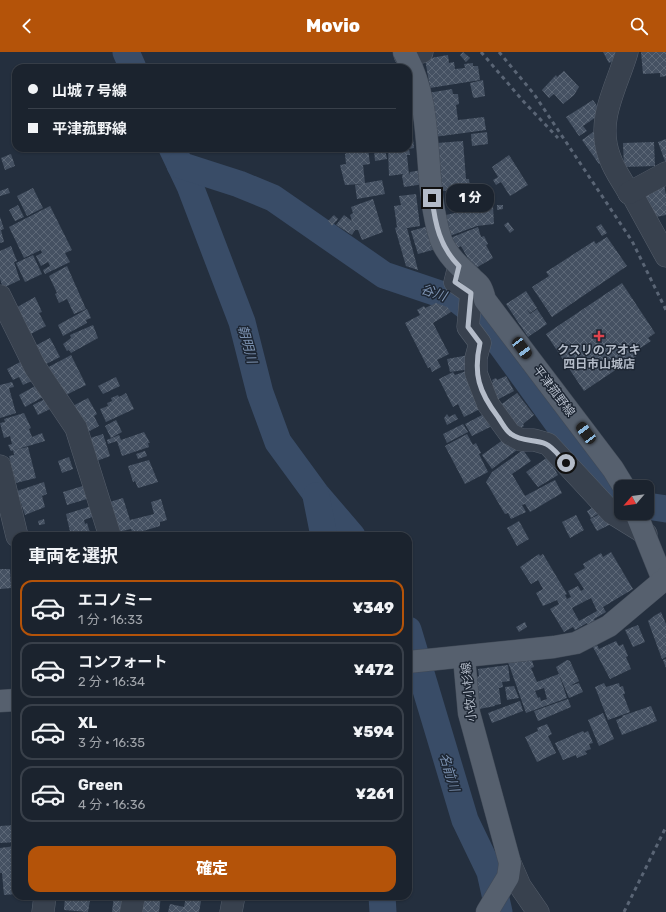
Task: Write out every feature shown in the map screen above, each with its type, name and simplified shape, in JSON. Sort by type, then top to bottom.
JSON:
[{"type":"main road","name":"平津菰野線","points":[[410,53],[412,64]]},
{"type":"main road","name":"平津菰野線","points":[[412,64],[420,96],[436,225],[444,246],[459,266],[481,287],[485,300],[619,480]]},
{"type":"main road","points":[[641,522],[665,579]]},
{"type":"main road","name":"小牧小杉線","points":[[509,870],[469,713],[457,657],[554,647],[576,643],[609,626],[665,579]]},
{"type":"main road","points":[[412,662],[457,657]]},
{"type":"main road","points":[[0,701],[12,700]]},
{"type":"main road","points":[[487,912],[509,870]]},
{"type":"street","points":[[627,52],[607,107],[605,131],[610,159],[629,193],[633,196],[666,256]]},
{"type":"street","points":[[629,193],[666,174]]},
{"type":"street","points":[[459,266],[455,282],[471,293],[468,327],[480,343],[476,358],[476,373],[480,387],[488,404],[510,434],[522,440],[534,440],[548,444],[612,513],[641,522]]},
{"type":"street","points":[[0,296],[35,367],[76,428],[109,532]]},
{"type":"street","points":[[0,466],[16,532]]},
{"type":"street","points":[[509,870],[538,912]]},
{"type":"street","points":[[43,912],[44,900]]},
{"type":"street","points":[[131,912],[133,900]]},
{"type":"street","points":[[231,912],[233,900]]},
{"type":"building","points":[[463,52],[470,58],[466,62],[460,55]]},
{"type":"building","points":[[603,52],[619,52],[618,58],[609,63]]},
{"type":"building","points":[[641,52],[666,52],[666,76],[660,77],[660,73],[643,74]]},
{"type":"building","points":[[448,55],[449,63],[454,62],[455,69],[465,68],[464,64],[473,63],[473,66],[478,66],[480,80],[430,88],[425,59]]},
{"type":"building","points":[[564,71],[579,87],[574,95],[563,104],[554,94],[549,98],[542,90],[556,75],[557,77]]},
{"type":"building","points":[[483,80],[485,96],[473,97],[470,83]]},
{"type":"building","points":[[452,89],[453,94],[458,94],[459,104],[456,105],[458,120],[484,117],[486,130],[434,137],[428,93]]},
{"type":"building","points":[[593,100],[599,109],[596,110],[599,115],[583,126],[587,131],[579,136],[566,117]]},
{"type":"building","points":[[596,130],[604,160],[599,164],[582,140]]},
{"type":"building","points":[[487,132],[488,144],[472,146],[471,134]]},
{"type":"building","points":[[412,139],[414,148],[412,148]]},
{"type":"building","points":[[666,139],[666,164],[658,142]]},
{"type":"building","points":[[463,141],[466,179],[469,179],[470,189],[441,191],[437,143]]},
{"type":"building","points":[[654,142],[655,166],[624,167],[623,143]]},
{"type":"building","points":[[368,152],[370,164],[363,165],[365,183],[382,180],[385,194],[357,199],[355,185],[362,184],[345,185],[340,165],[346,164],[345,154]]},
{"type":"building","points":[[374,152],[386,152],[387,159],[375,161]]},
{"type":"building","points":[[388,152],[410,152],[410,155],[407,155],[409,175],[410,172],[422,170],[424,184],[404,187],[403,174],[389,176]]},
{"type":"building","points":[[11,154],[15,166],[5,170],[1,158]]},
{"type":"building","points":[[509,155],[528,185],[510,196],[501,182],[496,185],[493,180],[498,177],[492,167]]},
{"type":"building","points":[[664,185],[666,195],[666,215],[656,217],[640,192]]},
{"type":"building","points":[[8,188],[10,193],[0,196],[0,191]]},
{"type":"building","points":[[33,188],[43,208],[27,216],[17,196]]},
{"type":"building","points":[[416,194],[420,226],[407,228],[418,270],[406,266],[395,228],[397,227],[394,206],[401,205],[399,196]]},
{"type":"building","points":[[373,199],[383,232],[362,240],[358,230],[355,230],[352,235],[336,225],[344,215],[352,221],[350,215],[353,213],[351,207]]},
{"type":"building","points":[[18,205],[24,217],[15,221],[9,210]]},
{"type":"building","points":[[497,205],[503,205],[503,209],[497,210]]},
{"type":"building","points":[[50,206],[72,250],[65,253],[70,262],[45,274],[43,270],[50,266],[48,262],[41,266],[36,256],[42,253],[41,250],[24,258],[9,227]]},
{"type":"building","points":[[493,206],[494,224],[477,226],[447,237],[441,216],[464,211],[485,209],[486,207]]},
{"type":"building","points":[[334,215],[338,219],[332,226],[328,221]]},
{"type":"building","points":[[0,217],[4,229],[1,230],[4,242],[0,243]]},
{"type":"building","points":[[508,222],[514,230],[510,233],[504,225]]},
{"type":"building","points":[[601,224],[607,233],[602,236],[596,227]]},
{"type":"building","points":[[429,226],[436,249],[418,254],[411,231]]},
{"type":"building","points":[[478,227],[481,237],[484,236],[488,244],[486,245],[493,258],[474,269],[461,246],[456,249],[450,238]]},
{"type":"building","points":[[607,237],[627,266],[552,317],[532,287],[549,276],[546,272],[594,241],[596,244]]},
{"type":"building","points":[[11,246],[17,261],[14,262],[20,280],[3,288],[0,279],[0,251]]},
{"type":"building","points":[[33,255],[42,274],[25,282],[16,263]]},
{"type":"building","points":[[67,266],[86,309],[74,314],[67,299],[59,303],[55,294],[57,293],[49,276]]},
{"type":"building","name":"クスリのアオキ 四日市山城店","points":[[622,283],[655,333],[648,338],[651,341],[636,351],[638,355],[584,391],[546,334]]},
{"type":"building","points":[[526,291],[537,308],[530,313],[526,308],[530,314],[537,309],[547,324],[528,337],[506,304]]},
{"type":"building","points":[[35,297],[42,312],[39,313],[46,326],[25,337],[12,310]]},
{"type":"building","points":[[436,303],[447,307],[451,312],[433,323],[449,354],[437,360],[441,367],[432,372],[430,367],[428,368],[405,323],[420,315],[417,310],[424,306],[425,308]]},
{"type":"building","points":[[87,309],[91,318],[86,320],[87,323],[63,336],[58,325]]},
{"type":"building","points":[[93,325],[98,338],[71,353],[69,350],[67,351],[63,344],[71,338],[70,335]]},
{"type":"building","points":[[50,338],[60,357],[40,367],[31,348]]},
{"type":"building","points":[[71,355],[86,385],[64,396],[45,369]]},
{"type":"building","points":[[469,355],[471,369],[450,372],[447,359]]},
{"type":"building","points":[[22,361],[34,380],[23,385],[19,377],[13,380],[7,369]]},
{"type":"building","points":[[472,369],[484,407],[464,417],[458,404],[453,407],[439,379],[453,372],[455,375]]},
{"type":"building","points":[[506,376],[514,391],[495,401],[487,386],[493,382],[492,380],[496,378],[497,380]]},
{"type":"building","points":[[116,377],[120,386],[103,394],[98,386]]},
{"type":"building","points":[[12,382],[14,387],[9,388],[16,413],[0,418],[0,385]]},
{"type":"building","points":[[37,385],[43,397],[25,407],[19,395]]},
{"type":"building","points":[[126,393],[134,409],[106,422],[100,409],[108,406],[107,403],[112,401],[111,398],[118,395],[119,397]]},
{"type":"building","points":[[517,393],[534,415],[518,430],[499,406]]},
{"type":"building","points":[[47,398],[52,408],[38,415],[33,405]]},
{"type":"building","points":[[88,398],[97,414],[94,416],[99,426],[82,435],[67,409]]},
{"type":"building","points":[[24,413],[31,428],[29,429],[32,437],[42,433],[45,441],[11,451],[8,445],[12,444],[10,436],[4,438],[0,423],[5,422],[4,419]]},
{"type":"building","points":[[447,414],[449,417],[455,414],[458,419],[447,425],[444,418]]},
{"type":"building","points":[[484,414],[490,427],[472,436],[465,424]]},
{"type":"building","points":[[116,420],[122,432],[111,438],[105,426]]},
{"type":"building","points":[[463,424],[468,432],[447,443],[443,434]]},
{"type":"building","points":[[144,432],[150,443],[148,443],[149,447],[122,456],[117,441],[108,444],[107,440],[119,435],[121,440]]},
{"type":"building","points":[[103,434],[110,456],[94,462],[87,439]]},
{"type":"building","points":[[467,434],[473,445],[476,443],[481,453],[479,454],[488,472],[465,484],[445,446]]},
{"type":"building","points":[[507,437],[517,450],[492,469],[482,455]]},
{"type":"building","points":[[28,447],[36,478],[16,483],[9,456],[14,455],[13,450]]},
{"type":"building","points":[[523,450],[531,461],[512,474],[525,496],[555,480],[562,493],[530,512],[525,504],[522,505],[526,512],[511,519],[508,513],[505,514],[486,482],[492,472]]},
{"type":"building","points":[[145,451],[147,456],[138,459],[136,454]]},
{"type":"building","points":[[69,457],[73,469],[62,473],[58,461]]},
{"type":"building","points":[[548,457],[558,475],[538,487],[526,472]]},
{"type":"building","points":[[149,460],[158,482],[138,488],[135,481],[133,482],[128,466]]},
{"type":"building","points":[[44,482],[47,494],[42,496],[45,507],[25,515],[17,491]]},
{"type":"building","points":[[86,485],[90,498],[67,505],[63,492]]},
{"type":"building","points":[[123,498],[130,520],[154,514],[151,502],[161,499],[167,520],[160,522],[160,526],[140,532],[132,532],[131,529],[115,532],[106,503]]},
{"type":"building","points":[[597,505],[601,512],[591,518],[587,511]]},
{"type":"building","points":[[92,506],[95,516],[84,520],[85,524],[87,523],[90,532],[70,532],[66,514]]},
{"type":"building","points":[[604,512],[611,524],[597,531],[590,519]]},
{"type":"building","points":[[576,515],[584,530],[570,538],[562,522]]},
{"type":"building","points":[[44,519],[45,524],[39,525],[38,521]]},
{"type":"building","points":[[519,521],[529,539],[517,546],[507,528]]},
{"type":"building","points":[[611,552],[633,589],[603,607],[606,612],[594,619],[595,621],[588,625],[587,623],[575,630],[573,627],[564,632],[550,609],[559,604],[557,600],[543,606],[536,593],[543,589],[538,580],[531,584],[520,567],[539,554],[540,556],[543,554],[567,594],[565,595],[567,599],[571,597],[568,591],[578,586],[581,591],[584,589],[574,574],[585,568],[583,564],[601,553],[603,557]],"holes":[[[591,598],[597,611],[579,621],[572,608]]]},
{"type":"building","points":[[0,569],[10,569],[11,588],[0,589]]},
{"type":"building","points":[[661,612],[666,624],[666,657],[662,659],[648,621]]},
{"type":"building","points":[[525,622],[527,627],[519,632],[516,627]]},
{"type":"building","points":[[638,625],[645,642],[633,647],[625,630]]},
{"type":"building","points":[[616,641],[619,646],[623,644],[631,669],[610,679],[593,647],[597,645],[599,649]]},
{"type":"building","points":[[528,658],[529,661],[532,661],[534,667],[531,668],[537,682],[559,674],[567,698],[526,713],[508,662]],"holes":[[[544,688],[547,699],[541,701],[540,697],[538,698],[535,691]]]},
{"type":"building","points":[[666,659],[666,668],[663,660]]},
{"type":"building","points":[[567,660],[570,661],[579,681],[570,686],[579,683],[583,692],[569,698],[556,667]]},
{"type":"building","points":[[508,665],[510,681],[502,682],[503,687],[499,688],[501,704],[479,709],[476,677],[479,676],[478,669]]},
{"type":"building","points":[[604,683],[606,687],[619,683],[620,687],[623,686],[625,694],[623,694],[630,712],[608,720],[595,687]]},
{"type":"building","points":[[514,686],[519,698],[507,700],[505,687]]},
{"type":"building","points":[[568,699],[571,707],[538,721],[534,711]]},
{"type":"building","points":[[520,701],[523,711],[492,723],[488,713]]},
{"type":"building","points":[[651,706],[657,721],[622,735],[616,720],[623,717],[622,716]]},
{"type":"building","points":[[603,713],[614,739],[599,746],[588,720]]},
{"type":"building","points":[[547,724],[552,734],[548,736],[556,753],[537,762],[525,737],[538,731],[537,728]]},
{"type":"building","points":[[583,731],[584,733],[588,731],[593,743],[589,744],[591,749],[585,751],[587,754],[577,758],[576,755],[563,760],[555,743]]},
{"type":"building","points":[[12,825],[12,842],[0,843],[0,826]]},
{"type":"building","points":[[12,846],[12,894],[4,895],[2,873],[0,873],[0,848]]},
{"type":"building","points":[[65,900],[90,900],[88,912],[64,910]]},
{"type":"building","points":[[114,900],[126,900],[125,912],[112,912]]},
{"type":"building","points":[[141,900],[160,900],[159,912],[139,912]]},
{"type":"building","points":[[185,900],[201,900],[199,912],[168,912],[170,904],[184,907]]},
{"type":"waterway","name":"朝明川","points":[[126,52],[131,64]]},
{"type":"waterway","name":"朝明川","points":[[174,152],[190,186],[242,322],[260,393],[278,442],[316,494],[349,532]]},
{"type":"waterway","name":"谷川","points":[[180,165],[239,184],[273,198],[384,275],[458,300],[483,320],[580,454],[614,497]]},
{"type":"waterway","name":"朝明川","points":[[316,496],[323,532]]},
{"type":"waterway","name":"谷川","points":[[654,507],[666,509]]},
{"type":"waterway","name":"名前川","points":[[412,643],[465,820],[490,872],[499,912]]},
{"type":"waterway","name":"朝明川","points":[[382,900],[383,912]]},
{"type":"railway","points":[[481,52],[524,102],[558,138]]},
{"type":"railway","points":[[499,52],[534,94],[632,241],[666,310]]},
{"type":"railway","points":[[624,912],[666,827]]},
{"type":"place","name":"クスリのアオキ 四日市山城店","points":[[599,336]]},
{"type":"route","points":[[432,198],[436,225],[444,246],[459,266],[455,282],[471,293],[468,327],[480,343],[476,358],[476,373],[480,387],[488,404],[510,434],[522,440],[534,440],[548,444],[566,463]]}]
